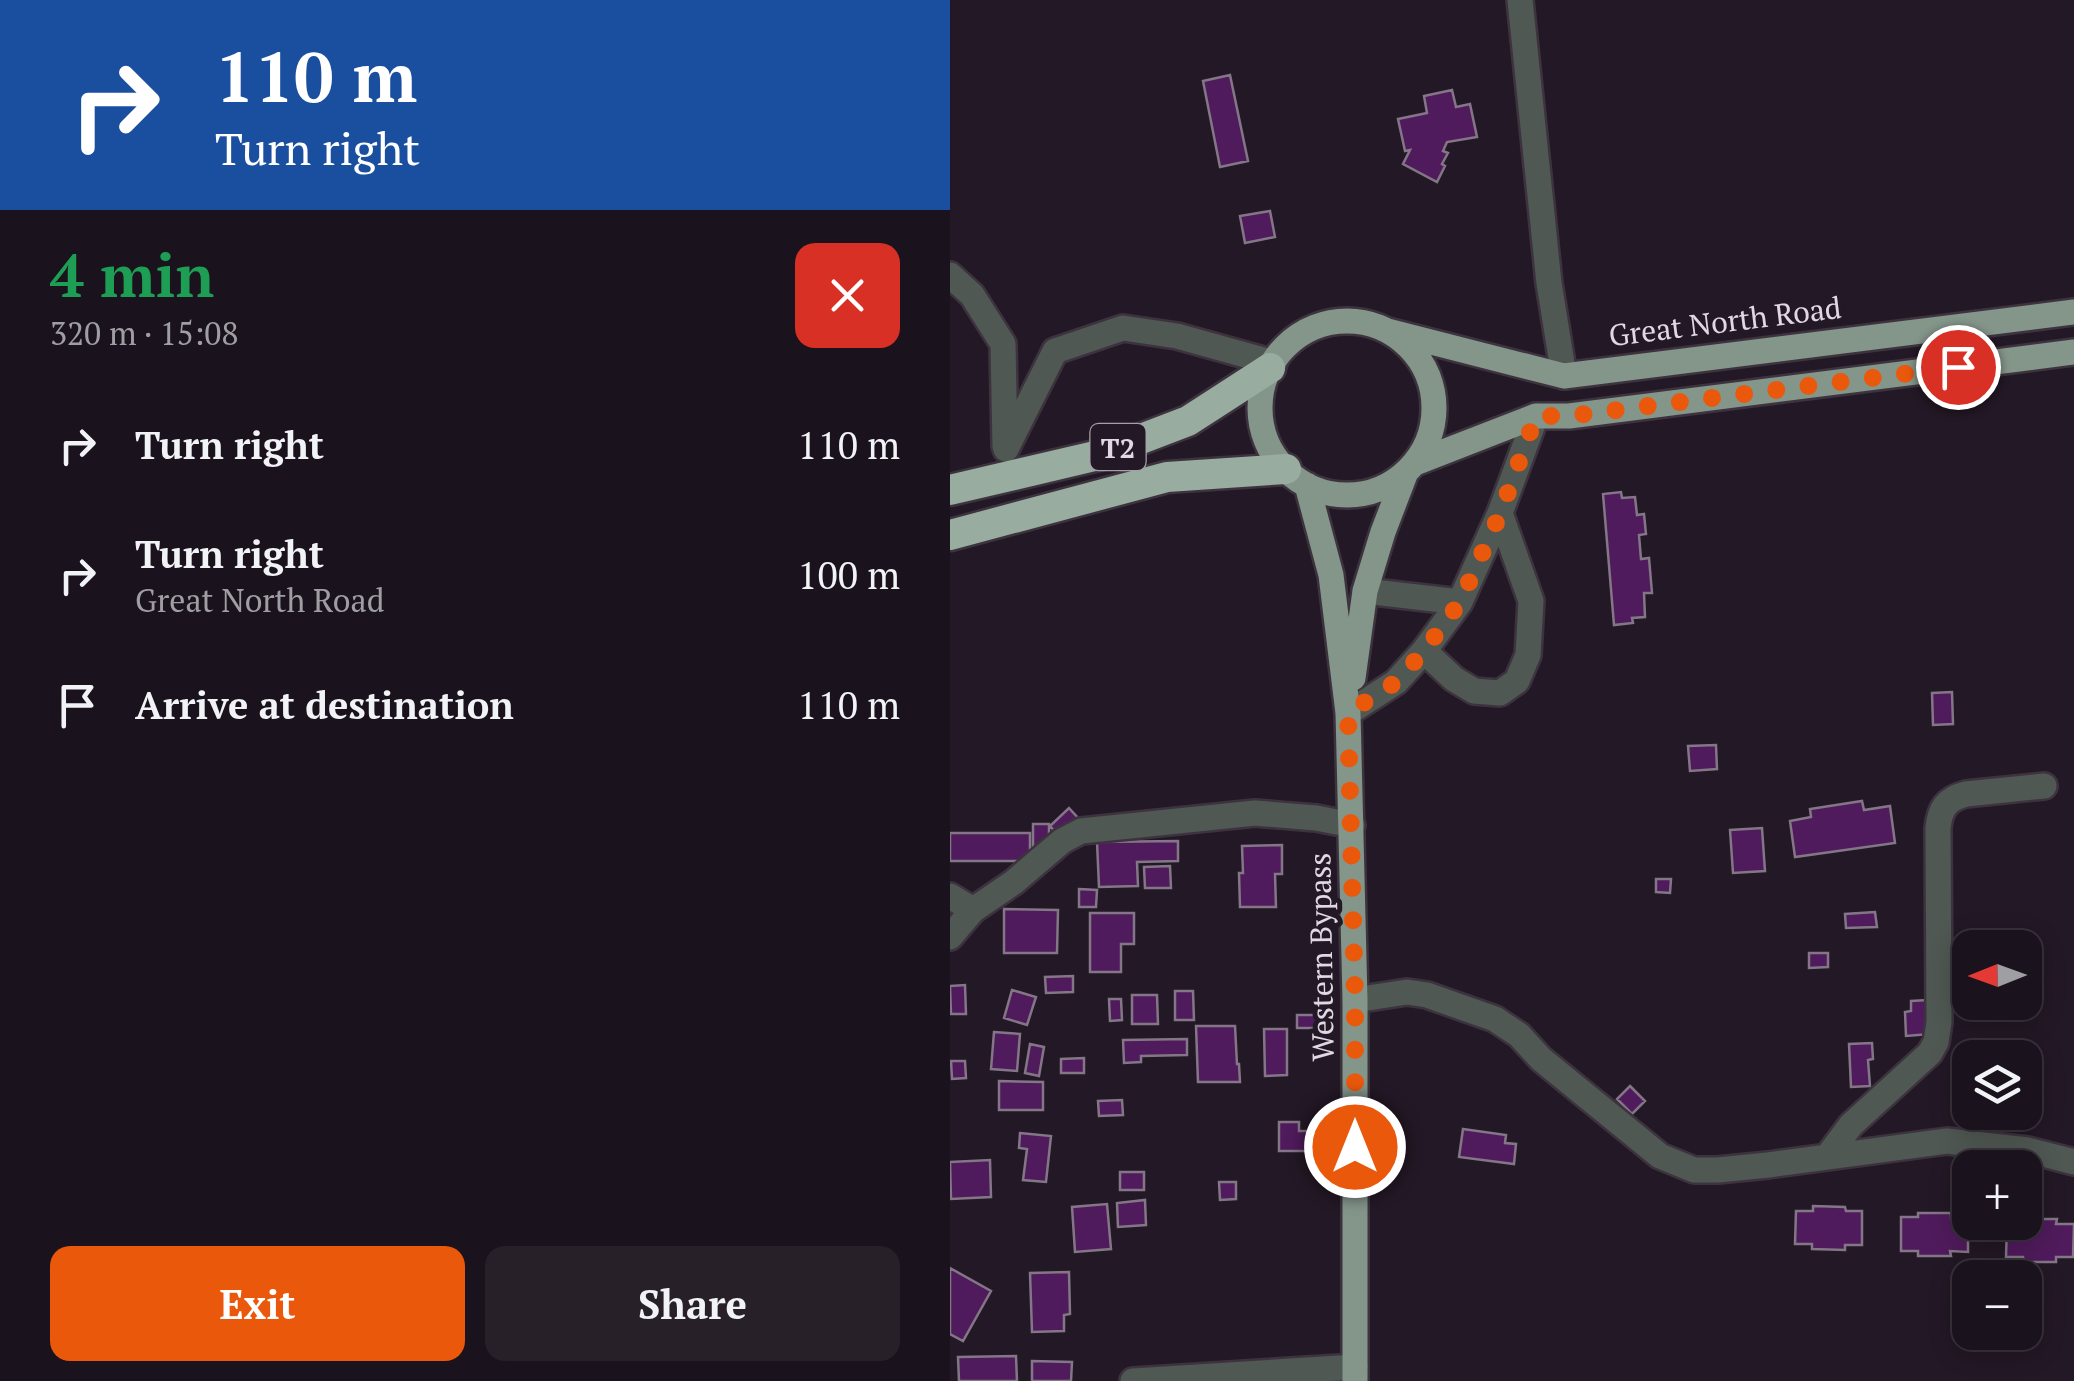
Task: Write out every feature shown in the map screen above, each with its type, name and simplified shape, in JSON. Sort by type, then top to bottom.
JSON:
[{"type":"highway","name":"T2","points":[[950,490],[1006,463],[1099,454],[1188,421],[1272,365]]},
{"type":"highway","name":"T2","points":[[950,534],[1167,477],[1296,477]]},
{"type":"main road","name":"Great North Road","points":[[1388,331],[1564,376],[2074,312]]},
{"type":"main road","points":[[1410,468],[1429,436],[1434,406],[1421,362],[1412,350],[1388,331],[1366,323],[1330,322],[1288,344],[1272,365],[1262,394],[1262,421],[1270,447],[1296,477],[1321,491],[1351,495],[1381,488],[1410,468],[1536,416],[1569,416],[2074,352]]},
{"type":"main road","name":"Western Bypass","points":[[1348,713],[1365,590],[1383,532],[1410,468]]},
{"type":"main road","name":"Western Bypass","points":[[1296,477],[1331,575],[1348,713],[1355,1000],[1355,1374]]},
{"type":"street","points":[[1520,0],[1549,283],[1564,376]]},
{"type":"street","points":[[950,274],[972,296],[1003,344],[1006,463]]},
{"type":"street","points":[[1006,463],[1055,351],[1123,328],[1178,336],[1272,365]]},
{"type":"street","points":[[1348,713],[1396,682],[1460,602],[1500,514],[1536,416]]},
{"type":"street","points":[[1424,651],[1454,679],[1474,691],[1500,694],[1517,681],[1528,655],[1531,601],[1500,514]]},
{"type":"street","points":[[1365,590],[1460,602]]},
{"type":"street","points":[[1828,1157],[1851,1125],[1930,1054],[1936,1042],[1938,828],[1944,806],[1953,797],[1966,794],[2044,786]]},
{"type":"street","points":[[950,937],[973,910],[1062,841],[1081,831],[1255,813],[1352,825]]},
{"type":"street","points":[[950,896],[973,910]]},
{"type":"street","points":[[1355,1000],[1407,992],[1427,995],[1494,1019],[1660,1156],[1694,1170],[1947,1141],[2028,1150],[2074,1162]]},
{"type":"street","points":[[1133,1381],[1355,1374]]},
{"type":"building","points":[[1230,75],[1248,161],[1220,167],[1203,81]]},
{"type":"building","points":[[1452,90],[1456,107],[1470,104],[1477,137],[1447,142],[1443,151],[1448,153],[1442,164],[1445,166],[1437,182],[1403,164],[1410,150],[1405,151],[1398,119],[1427,113],[1424,96]]},
{"type":"building","points":[[1270,211],[1275,237],[1245,243],[1240,216]]},
{"type":"building","points":[[1621,492],[1622,498],[1635,497],[1637,515],[1644,514],[1646,534],[1639,535],[1641,559],[1649,558],[1652,593],[1644,593],[1645,617],[1614,625],[1603,494]]},
{"type":"building","points":[[1952,692],[1953,724],[1933,725],[1932,693]]},
{"type":"building","points":[[1716,745],[1717,769],[1690,771],[1688,746]]},
{"type":"building","points":[[1862,801],[1864,810],[1890,806],[1895,843],[1795,857],[1790,821],[1811,817],[1810,809]]},
{"type":"building","points":[[1069,808],[1078,818],[1059,836],[1050,826]]},
{"type":"building","points":[[1033,824],[1049,824],[1049,852],[1033,852]]},
{"type":"building","points":[[1762,828],[1765,871],[1733,873],[1730,830]]},
{"type":"building","points":[[950,833],[1030,833],[1030,861],[950,861]]},
{"type":"building","points":[[1178,841],[1178,861],[1137,862],[1138,886],[1099,887],[1097,842]]},
{"type":"building","points":[[1282,845],[1282,874],[1275,874],[1276,907],[1240,907],[1242,846]]},
{"type":"building","points":[[1170,866],[1171,888],[1145,888],[1144,867]]},
{"type":"building","points":[[1656,879],[1671,879],[1670,893],[1656,892]]},
{"type":"building","points":[[1079,889],[1097,890],[1096,907],[1079,907]]},
{"type":"building","points":[[1004,909],[1058,910],[1057,953],[1004,953]]},
{"type":"building","points":[[1875,912],[1877,927],[1846,928],[1845,914]]},
{"type":"building","points":[[1090,913],[1134,913],[1134,944],[1121,944],[1121,972],[1090,972]]},
{"type":"building","points":[[1809,953],[1828,953],[1828,967],[1809,968]]},
{"type":"building","points":[[1073,976],[1073,992],[1046,993],[1045,977]]},
{"type":"building","points":[[965,985],[966,1014],[951,1014],[950,986]]},
{"type":"building","points":[[1012,990],[1036,997],[1027,1025],[1004,1018]]},
{"type":"building","points":[[1175,991],[1193,991],[1194,1020],[1175,1020]]},
{"type":"building","points":[[1132,995],[1157,995],[1158,1024],[1132,1024]]},
{"type":"building","points":[[1109,999],[1121,999],[1122,1020],[1110,1021]]},
{"type":"building","points":[[1928,1000],[1930,1034],[1906,1036],[1905,1012],[1911,1011],[1911,1001]]},
{"type":"building","points":[[1297,1015],[1316,1015],[1316,1028],[1297,1028]]},
{"type":"building","points":[[1196,1026],[1235,1026],[1240,1082],[1198,1082]]},
{"type":"building","points":[[1264,1029],[1287,1029],[1287,1075],[1265,1076]]},
{"type":"building","points":[[994,1032],[1020,1034],[1017,1071],[991,1069]]},
{"type":"building","points":[[1187,1039],[1187,1055],[1141,1056],[1141,1062],[1124,1063],[1123,1040]]},
{"type":"building","points":[[1872,1043],[1873,1059],[1868,1060],[1870,1086],[1851,1087],[1849,1044]]},
{"type":"building","points":[[1030,1044],[1044,1047],[1039,1076],[1025,1073]]},
{"type":"building","points":[[1084,1058],[1084,1073],[1061,1073],[1061,1059]]},
{"type":"building","points":[[951,1061],[965,1061],[966,1078],[952,1079]]},
{"type":"building","points":[[999,1081],[1043,1082],[1043,1110],[999,1110]]},
{"type":"building","points":[[1630,1086],[1645,1101],[1632,1114],[1617,1099]]},
{"type":"building","points":[[1122,1100],[1123,1115],[1099,1116],[1098,1101]]},
{"type":"building","points":[[1279,1122],[1299,1122],[1299,1131],[1309,1131],[1310,1151],[1279,1151]]},
{"type":"building","points":[[1463,1129],[1506,1135],[1505,1143],[1516,1144],[1514,1164],[1459,1157]]},
{"type":"building","points":[[1020,1133],[1051,1136],[1046,1182],[1023,1180],[1027,1149],[1019,1148]]},
{"type":"building","points":[[990,1160],[991,1197],[951,1199],[950,1162]]},
{"type":"building","points":[[1120,1172],[1144,1172],[1144,1190],[1120,1190]]},
{"type":"building","points":[[1219,1182],[1236,1182],[1236,1199],[1220,1200]]},
{"type":"building","points":[[1145,1200],[1146,1225],[1118,1227],[1117,1203]]},
{"type":"building","points":[[1107,1204],[1111,1249],[1075,1252],[1072,1207]]},
{"type":"building","points":[[1813,1206],[1862,1211],[1862,1245],[1845,1245],[1845,1250],[1795,1244],[1796,1211],[1813,1211]]},
{"type":"building","points":[[1918,1213],[1951,1213],[1952,1240],[1968,1240],[1968,1252],[1918,1256],[1918,1251],[1901,1251],[1901,1217],[1918,1217]]},
{"type":"building","points":[[2042,1219],[2074,1224],[2073,1257],[2042,1262],[2006,1257],[2007,1240],[2042,1240]]},
{"type":"building","points":[[950,1268],[991,1291],[963,1341],[950,1334]]},
{"type":"building","points":[[1069,1272],[1070,1314],[1064,1315],[1064,1331],[1032,1332],[1030,1273]]},
{"type":"building","points":[[1016,1356],[1017,1381],[959,1381],[958,1357]]},
{"type":"building","points":[[1032,1361],[1072,1362],[1071,1381],[1032,1381]]},
{"type":"route","points":[[1355,1147],[1348,713],[1396,682],[1460,602],[1500,514],[1536,416],[1569,416],[1958,367]]}]
